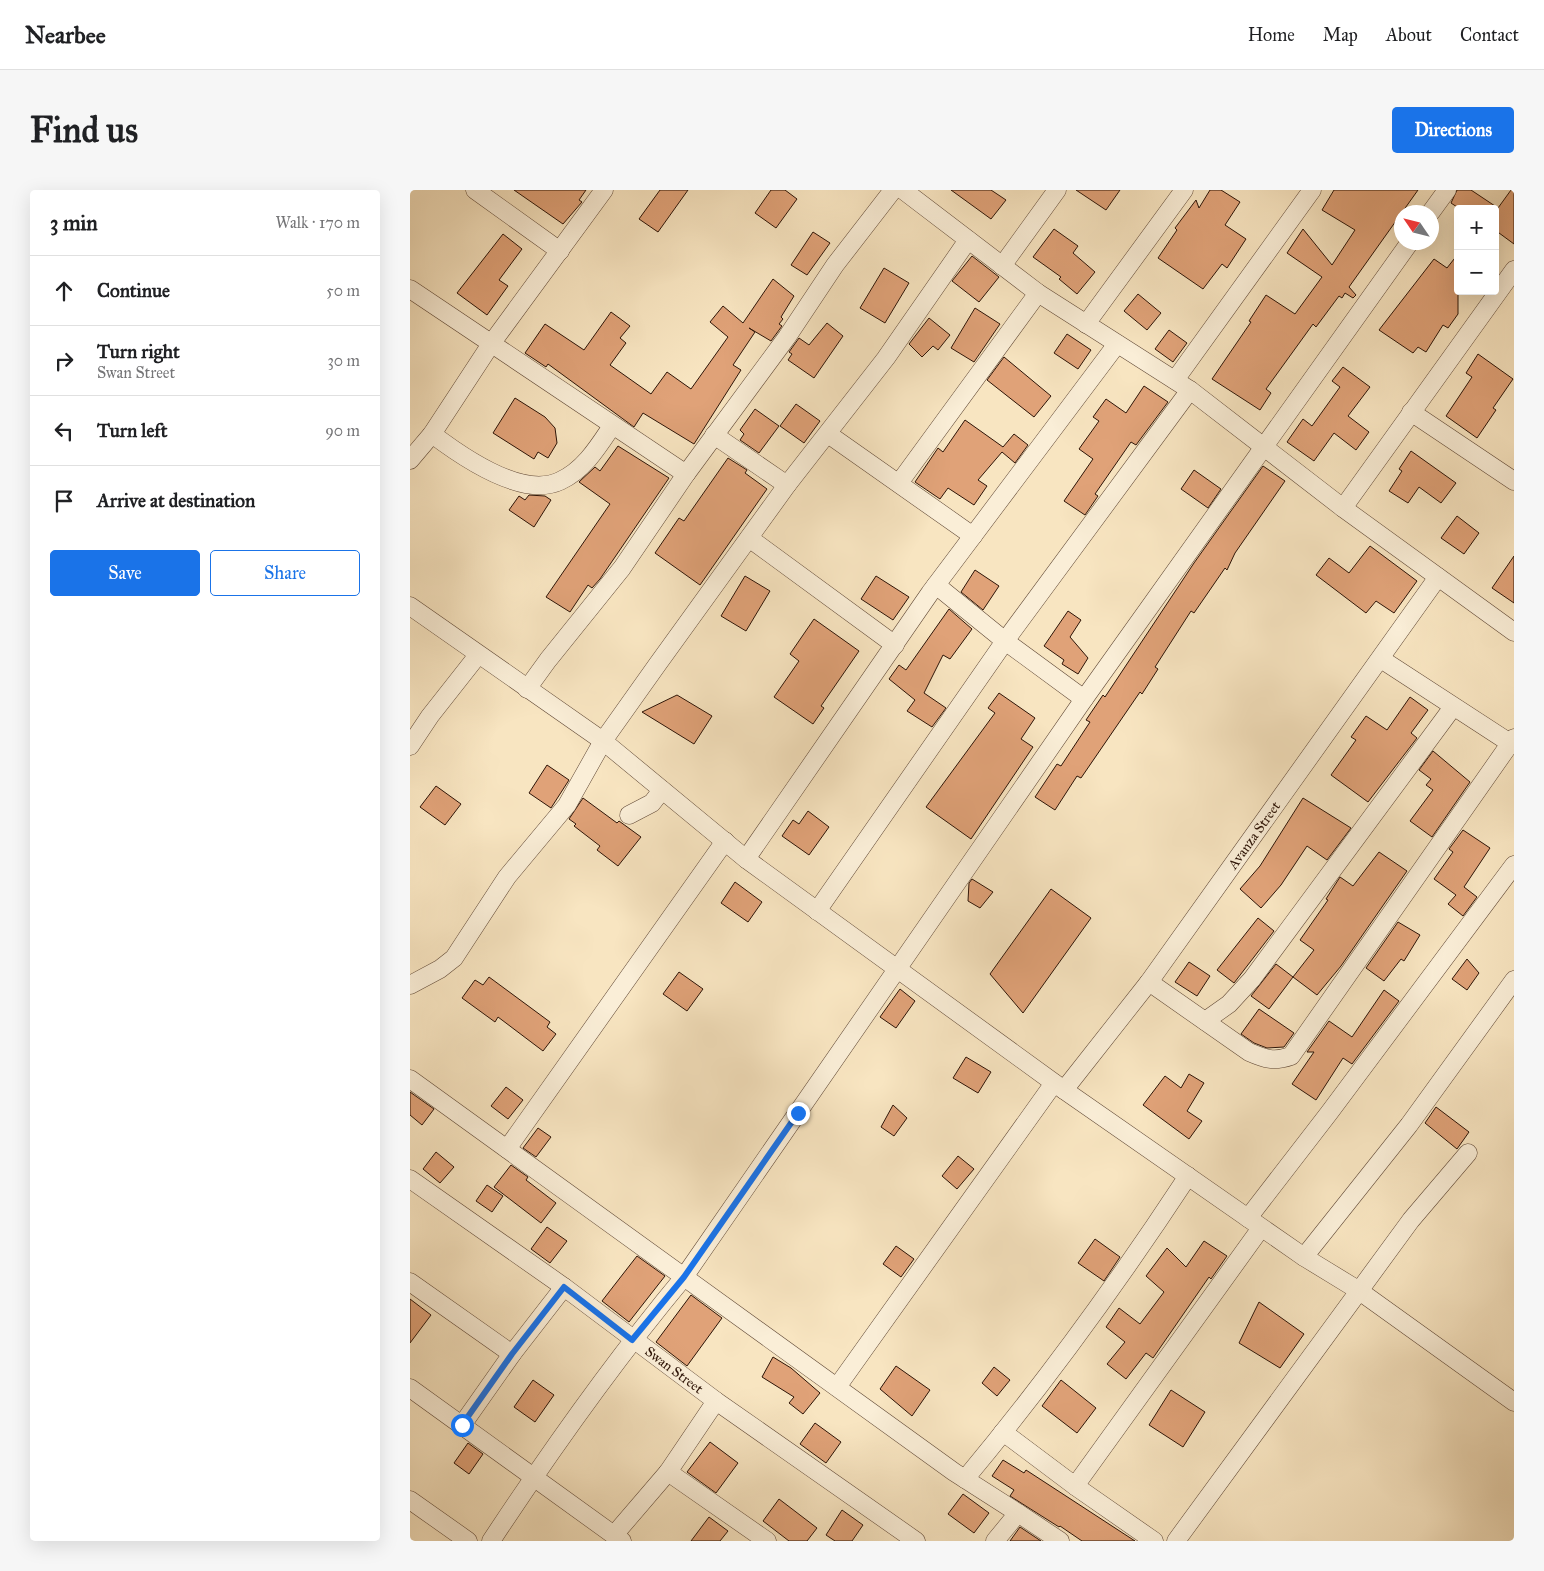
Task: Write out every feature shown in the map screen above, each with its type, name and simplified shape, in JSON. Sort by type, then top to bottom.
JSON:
[{"type":"street","points":[[474,190],[560,251]]},
{"type":"street","points":[[411,457],[432,434],[492,344],[604,190]]},
{"type":"street","points":[[528,689],[548,660],[622,568],[686,474],[787,337],[848,246],[893,190]]},
{"type":"street","points":[[1002,266],[1057,190]]},
{"type":"street","points":[[1086,324],[1184,190]]},
{"type":"street","points":[[817,911],[1182,385],[1312,190]]},
{"type":"street","points":[[1436,205],[1447,190]]},
{"type":"street","points":[[909,192],[1002,266],[1086,324],[1182,385],[1343,508],[1514,632]]},
{"type":"street","points":[[410,985],[440,969],[454,958],[507,877],[567,806],[603,741],[748,538],[786,485],[886,358],[968,240]]},
{"type":"street","points":[[491,1541],[533,1477],[632,1340],[684,1277],[1084,699],[1404,250]]},
{"type":"street","points":[[1343,508],[1514,270]]},
{"type":"street","points":[[410,289],[686,474]]},
{"type":"street","points":[[899,483],[1038,292]]},
{"type":"street","points":[[746,859],[936,585],[1117,344]]},
{"type":"street","points":[[1411,412],[1514,481]]},
{"type":"street","points":[[432,434],[477,465],[510,478],[541,486],[559,482],[577,469],[597,450],[612,426]]},
{"type":"street","points":[[828,434],[973,536]]},
{"type":"street","points":[[714,435],[786,485]]},
{"type":"street","points":[[748,538],[895,645]]},
{"type":"street","name":"Avanza Street","points":[[837,1387],[1059,1086],[1149,982],[1438,577]]},
{"type":"street","points":[[936,585],[1005,641],[1084,699]]},
{"type":"street","points":[[410,606],[603,741],[746,859],[896,969],[1059,1086],[1304,1257],[1358,1290],[1514,1402]]},
{"type":"street","points":[[410,746],[430,716],[478,655]]},
{"type":"street","points":[[1149,982],[1249,1052],[1266,1060],[1279,1060],[1291,1056],[1512,740],[1453,707],[1380,659]]},
{"type":"street","points":[[1205,1021],[1217,1014],[1237,996],[1252,978],[1453,707]]},
{"type":"street","points":[[629,815],[652,803],[662,790]]},
{"type":"street","points":[[507,1149],[725,841]]},
{"type":"street","points":[[1075,1486],[1329,1113],[1514,865]]},
{"type":"street","points":[[1304,1257],[1409,1125],[1514,980]]},
{"type":"street","points":[[410,1079],[965,1479],[1060,1541]]},
{"type":"street","points":[[1176,1541],[1358,1290],[1411,1220],[1468,1153]]},
{"type":"street","points":[[965,1479],[1004,1432],[1143,1244],[1188,1176]]},
{"type":"street","name":"Swan Street","points":[[410,1179],[564,1287],[632,1340],[716,1401],[916,1541]]},
{"type":"street","points":[[410,1282],[512,1354]]},
{"type":"street","points":[[462,1425],[512,1354],[564,1287]]},
{"type":"street","points":[[410,1388],[618,1538],[668,1472],[716,1401]]},
{"type":"street","points":[[1004,1432],[1075,1486],[1154,1541]]},
{"type":"street","points":[[668,1472],[767,1541]]},
{"type":"street","points":[[410,1500],[468,1541]]},
{"type":"street","points":[[995,1541],[1018,1513]]},
{"type":"building","points":[[514,190],[586,190],[579,200],[582,202],[563,224]]},
{"type":"building","points":[[660,190],[688,190],[658,232],[639,219]]},
{"type":"building","points":[[771,190],[785,190],[797,199],[776,228],[755,213]]},
{"type":"building","points":[[951,190],[991,190],[1006,200],[991,219]]},
{"type":"building","points":[[1076,190],[1120,190],[1106,210]]},
{"type":"building","points":[[1210,190],[1221,190],[1240,202],[1225,225],[1246,239],[1227,268],[1222,264],[1203,289],[1158,258],[1177,230],[1175,228],[1196,200],[1199,208]]},
{"type":"building","points":[[1334,190],[1418,190],[1407,205],[1394,205],[1394,224],[1349,287],[1356,295],[1353,298],[1345,293],[1342,298],[1339,296],[1316,327],[1313,324],[1266,389],[1271,393],[1260,410],[1212,379],[1251,322],[1249,321],[1266,295],[1295,314],[1322,277],[1287,253],[1303,229],[1332,265],[1355,230],[1322,210]]},
{"type":"building","points":[[1457,190],[1471,190],[1494,205],[1454,205],[1451,203]]},
{"type":"building","points":[[1511,190],[1514,190],[1514,244],[1499,233],[1499,207]]},
{"type":"building","points":[[1054,229],[1078,246],[1073,253],[1095,272],[1077,294],[1059,279],[1061,277],[1033,257]]},
{"type":"building","points":[[813,232],[830,243],[807,275],[791,265]]},
{"type":"building","points":[[503,234],[522,249],[499,280],[508,286],[487,315],[457,293]]},
{"type":"building","points":[[972,256],[999,277],[979,302],[952,281]]},
{"type":"building","points":[[1434,259],[1447,268],[1454,259],[1454,295],[1458,295],[1458,314],[1448,328],[1443,325],[1426,352],[1418,347],[1413,353],[1379,330]]},
{"type":"building","points":[[884,268],[909,283],[885,323],[860,308]]},
{"type":"building","points":[[773,279],[794,296],[781,317],[783,319],[779,324],[782,326],[771,341],[749,328],[755,332],[733,365],[741,370],[694,444],[643,413],[634,427],[548,364],[546,367],[525,353],[545,324],[584,350],[611,312],[630,326],[620,338],[626,343],[610,365],[651,394],[667,372],[691,389],[728,337],[710,322],[723,306],[743,323]]},
{"type":"building","points":[[1138,294],[1161,313],[1147,330],[1124,311]]},
{"type":"building","points":[[975,308],[1000,324],[974,362],[951,348]]},
{"type":"building","points":[[929,318],[950,335],[938,350],[933,346],[922,357],[909,344]]},
{"type":"building","points":[[827,323],[843,336],[814,378],[788,360],[792,354],[789,352],[799,338],[809,345]]},
{"type":"building","points":[[1169,330],[1187,343],[1173,362],[1155,349]]},
{"type":"building","points":[[1067,334],[1091,350],[1078,369],[1054,353]]},
{"type":"building","points":[[1478,354],[1513,379],[1493,408],[1496,410],[1477,438],[1446,416],[1472,377],[1466,373]]},
{"type":"building","points":[[1004,357],[1051,396],[1034,417],[987,380]]},
{"type":"building","points":[[1343,367],[1370,387],[1348,416],[1369,432],[1356,450],[1334,433],[1314,461],[1287,442],[1303,419],[1312,426],[1340,387],[1332,381]]},
{"type":"building","points":[[1144,386],[1168,402],[1136,445],[1131,442],[1095,494],[1098,496],[1085,515],[1064,501],[1093,459],[1079,449],[1099,421],[1093,417],[1106,399],[1126,413]]},
{"type":"building","points":[[515,398],[545,417],[555,428],[557,443],[548,458],[538,452],[534,459],[493,433]]},
{"type":"building","points":[[796,404],[820,421],[804,443],[780,426]]},
{"type":"building","points":[[755,409],[779,426],[759,453],[740,440],[744,434],[740,430]]},
{"type":"building","points":[[965,420],[1003,447],[1014,434],[1028,445],[1015,463],[1002,452],[978,480],[987,486],[974,505],[948,488],[940,499],[915,482],[938,448],[943,452]]},
{"type":"building","points":[[618,446],[669,478],[600,579],[592,588],[588,585],[570,612],[546,597],[610,504],[579,482],[595,467],[600,471]]},
{"type":"building","points":[[1411,451],[1456,483],[1441,503],[1419,487],[1408,503],[1389,491],[1402,471],[1399,469]]},
{"type":"building","points":[[728,458],[747,470],[745,473],[767,489],[700,585],[655,553],[679,518],[684,521]]},
{"type":"building","points":[[1263,466],[1285,481],[1235,553],[1227,570],[1225,568],[1194,613],[1191,611],[1155,667],[1158,669],[1142,694],[1140,692],[1081,778],[1077,776],[1055,810],[1035,797],[1057,764],[1061,766],[1090,722],[1086,720],[1103,695],[1105,697],[1194,563]]},
{"type":"building","points":[[1194,470],[1221,489],[1208,508],[1181,489]]},
{"type":"building","points":[[529,495],[545,496],[551,500],[534,527],[509,510],[519,496],[525,500]]},
{"type":"building","points":[[1457,516],[1479,533],[1464,554],[1441,538]]},
{"type":"building","points":[[1370,546],[1417,581],[1394,613],[1376,601],[1366,613],[1316,575],[1329,558],[1349,573]]},
{"type":"building","points":[[1514,556],[1514,603],[1492,588]]},
{"type":"building","points":[[975,570],[999,586],[983,610],[961,592]]},
{"type":"building","points":[[745,576],[770,591],[746,631],[721,616]]},
{"type":"building","points":[[876,576],[909,597],[893,620],[861,599]]},
{"type":"building","points":[[949,609],[972,629],[950,659],[943,655],[924,693],[946,708],[932,727],[907,711],[915,700],[889,679],[899,665],[906,670]]},
{"type":"building","points":[[1068,611],[1081,620],[1070,637],[1088,658],[1078,674],[1062,664],[1064,660],[1044,646]]},
{"type":"building","points":[[814,619],[859,651],[821,706],[824,708],[813,724],[774,697],[799,661],[790,654]]},
{"type":"building","points":[[999,693],[1035,718],[1021,739],[1033,747],[971,839],[926,807],[995,713],[988,708]]},
{"type":"building","points":[[677,695],[712,716],[694,744],[642,712]]},
{"type":"building","points":[[1410,697],[1428,710],[1411,733],[1417,738],[1368,802],[1331,775],[1356,740],[1351,737],[1366,716],[1387,730]]},
{"type":"building","points":[[1433,751],[1470,782],[1432,837],[1410,821],[1433,790],[1426,785],[1431,779],[1419,770]]},
{"type":"building","points":[[547,765],[569,780],[551,808],[529,793]]},
{"type":"building","points":[[436,786],[461,804],[445,825],[420,807]]},
{"type":"building","points":[[583,798],[617,823],[619,821],[641,837],[618,866],[597,850],[600,846],[574,826],[576,824],[569,819]]},
{"type":"building","points":[[1303,798],[1351,828],[1327,860],[1307,846],[1281,885],[1261,908],[1240,889],[1260,866]]},
{"type":"building","points":[[808,811],[829,827],[809,855],[782,836],[793,820],[799,824]]},
{"type":"building","points":[[1463,830],[1490,848],[1464,887],[1477,897],[1463,916],[1448,904],[1456,895],[1434,879],[1453,852],[1449,849]]},
{"type":"building","points":[[1379,852],[1407,871],[1341,966],[1317,995],[1293,977],[1314,950],[1300,940],[1328,900],[1326,899],[1340,877],[1353,886]]},
{"type":"building","points":[[972,879],[993,892],[980,908],[968,901],[969,883]]},
{"type":"building","points":[[735,882],[762,902],[748,922],[721,903]]},
{"type":"building","points":[[1051,889],[1091,918],[1023,1013],[990,974]]},
{"type":"building","points":[[1258,918],[1274,931],[1234,983],[1217,970]]},
{"type":"building","points":[[1398,922],[1420,935],[1404,961],[1401,959],[1384,981],[1366,968]]},
{"type":"building","points":[[1467,959],[1479,973],[1467,990],[1452,979]]},
{"type":"building","points":[[1189,962],[1210,976],[1197,996],[1175,982]]},
{"type":"building","points":[[1276,964],[1293,977],[1269,1009],[1251,996]]},
{"type":"building","points":[[679,972],[703,989],[687,1011],[663,994]]},
{"type":"building","points":[[489,977],[550,1022],[547,1027],[556,1034],[543,1051],[498,1017],[495,1022],[462,998],[475,980],[483,985]]},
{"type":"building","points":[[900,989],[915,1001],[896,1028],[880,1017]]},
{"type":"building","points":[[1384,990],[1399,1001],[1352,1064],[1343,1058],[1316,1100],[1292,1084],[1314,1052],[1307,1052],[1329,1021],[1352,1037]]},
{"type":"building","points":[[1259,1009],[1294,1033],[1284,1047],[1267,1048],[1254,1043],[1241,1034]]},
{"type":"building","points":[[966,1057],[991,1072],[978,1093],[953,1078]]},
{"type":"building","points":[[1189,1074],[1204,1083],[1187,1111],[1202,1121],[1189,1139],[1143,1105],[1165,1076],[1181,1088]]},
{"type":"building","points":[[506,1087],[523,1100],[508,1119],[491,1106]]},
{"type":"building","points":[[410,1092],[434,1109],[422,1125],[410,1115]]},
{"type":"building","points":[[893,1105],[907,1118],[894,1136],[881,1127]]},
{"type":"building","points":[[1436,1107],[1469,1132],[1457,1149],[1425,1123]]},
{"type":"building","points":[[538,1128],[551,1137],[536,1157],[523,1148]]},
{"type":"building","points":[[436,1152],[454,1167],[440,1183],[423,1169]]},
{"type":"building","points":[[958,1156],[974,1169],[957,1189],[942,1176]]},
{"type":"building","points":[[511,1165],[528,1177],[526,1180],[556,1203],[541,1223],[494,1187]]},
{"type":"building","points":[[487,1185],[503,1196],[492,1212],[476,1201]]},
{"type":"building","points":[[547,1227],[567,1241],[550,1263],[531,1249]]},
{"type":"building","points":[[1095,1239],[1120,1257],[1104,1281],[1078,1263]]},
{"type":"building","points":[[1204,1241],[1227,1256],[1211,1279],[1209,1277],[1153,1358],[1146,1353],[1126,1379],[1107,1364],[1125,1342],[1106,1327],[1119,1308],[1140,1324],[1164,1292],[1146,1276],[1167,1248],[1186,1267]]},
{"type":"building","points":[[896,1246],[914,1259],[901,1277],[883,1264]]},
{"type":"building","points":[[637,1256],[665,1276],[629,1322],[602,1301]]},
{"type":"building","points":[[691,1295],[722,1318],[687,1366],[656,1342]]},
{"type":"building","points":[[410,1299],[431,1315],[410,1343]]},
{"type":"building","points":[[1259,1302],[1304,1334],[1280,1368],[1239,1343]]},
{"type":"building","points":[[773,1357],[791,1368],[820,1393],[803,1414],[789,1403],[794,1397],[762,1377]]},
{"type":"building","points":[[896,1366],[930,1390],[912,1416],[880,1389]]},
{"type":"building","points":[[994,1367],[1010,1380],[997,1396],[982,1383]]},
{"type":"building","points":[[533,1380],[554,1395],[535,1422],[514,1407]]},
{"type":"building","points":[[1061,1380],[1096,1408],[1077,1433],[1042,1406]]},
{"type":"building","points":[[1171,1390],[1205,1412],[1183,1447],[1149,1425]]},
{"type":"building","points":[[815,1423],[841,1442],[826,1463],[800,1444]]},
{"type":"building","points":[[710,1442],[738,1463],[716,1493],[687,1472]]},
{"type":"building","points":[[468,1443],[483,1454],[469,1474],[454,1463]]},
{"type":"building","points":[[1003,1460],[1024,1473],[1026,1470],[1135,1541],[1082,1541],[1059,1527],[1010,1496],[1014,1490],[992,1476]]},
{"type":"building","points":[[963,1494],[989,1513],[974,1533],[948,1514]]},
{"type":"building","points":[[779,1499],[817,1528],[807,1541],[789,1541],[763,1521]]},
{"type":"building","points":[[842,1510],[863,1525],[852,1541],[835,1541],[826,1535]]},
{"type":"building","points":[[709,1517],[728,1531],[720,1541],[691,1541]]},
{"type":"building","points":[[1020,1527],[1041,1541],[1010,1541]]},
{"type":"route","points":[[462,1425],[512,1354],[564,1287],[632,1340],[684,1277],[798,1113]]}]
